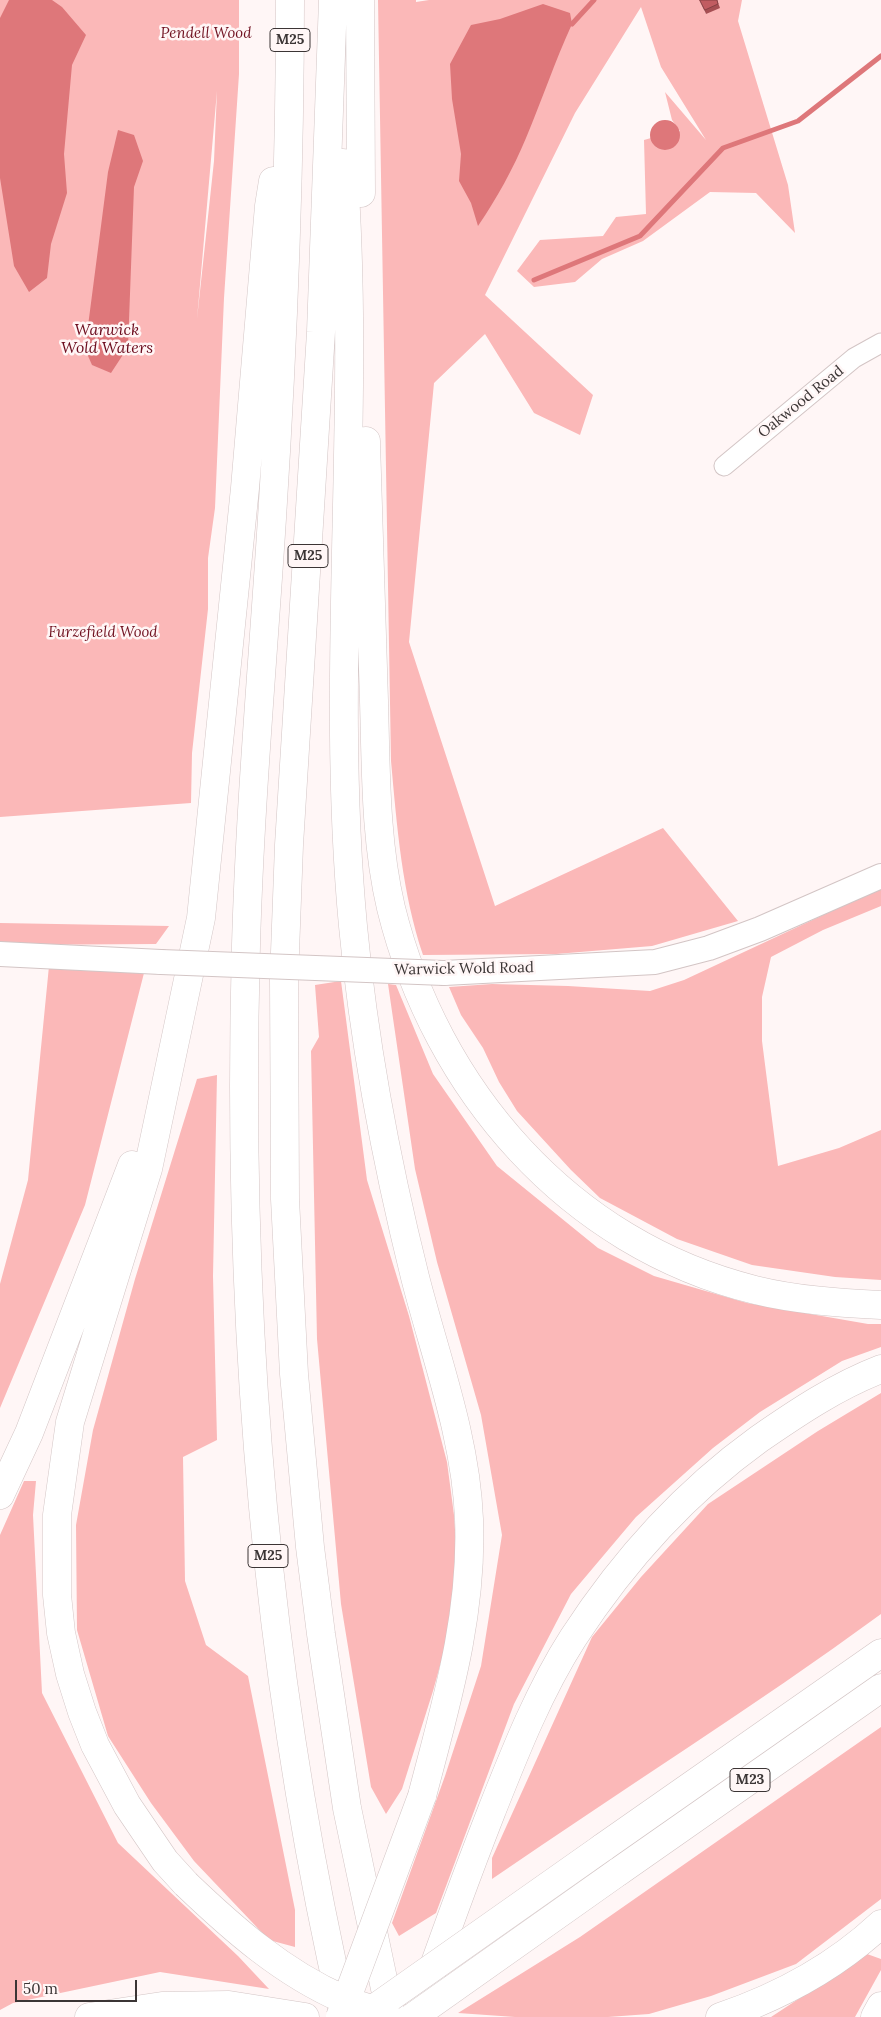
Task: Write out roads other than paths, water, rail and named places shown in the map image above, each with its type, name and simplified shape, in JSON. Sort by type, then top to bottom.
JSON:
[{"type":"highway","name":"M25","points":[[290,0],[287,233],[282,364],[246,938],[244,1184],[251,1347],[264,1524],[297,1778],[328,1948],[344,2017]]},
{"type":"highway","name":"M25","points":[[333,0],[320,341],[289,845],[284,998],[285,1199],[294,1383],[320,1625],[348,1808],[393,2017]]},
{"type":"highway","points":[[360,0],[366,449],[379,839],[391,908],[418,992],[457,1069],[505,1135],[534,1166],[570,1197],[608,1224],[642,1245],[690,1268],[754,1290],[839,1303],[881,1305]]},
{"type":"highway","points":[[333,34],[346,225],[348,458],[344,754],[347,848],[353,927],[363,1015],[387,1154],[417,1286],[451,1409],[469,1515],[467,1600],[461,1643],[422,1796],[340,2017]]},
{"type":"highway","points":[[290,81],[269,206],[245,488],[201,918],[148,1169],[70,1422],[57,1515],[57,1595],[61,1633],[70,1674],[95,1745],[110,1775],[141,1827],[166,1862],[186,1884],[235,1930],[300,1975],[343,1999],[393,2017]]},
{"type":"highway","points":[[0,1495],[29,1433],[131,1167],[163,1094]]},
{"type":"highway","points":[[414,2017],[507,1772],[550,1678],[572,1638],[634,1554],[702,1484],[742,1452],[806,1407],[838,1389],[881,1369]]},
{"type":"highway","name":"M23","points":[[362,2017],[881,1653]]},
{"type":"highway","name":"M23","points":[[414,2017],[881,1688]]},
{"type":"highway","points":[[720,2017],[752,2006],[815,1974],[865,1939],[881,1924]]},
{"type":"highway","points":[[89,2017],[162,2006],[229,2005],[305,2017]]},
{"type":"highway","points":[[875,2017],[881,2006]]},
{"type":"street","name":"Oakwood Road","points":[[724,466],[854,358],[881,343]]},
{"type":"street","name":"Warwick Wold Road","points":[[0,954],[444,973],[655,962],[709,948],[760,930],[881,876]]},
{"type":"water","name":"Warwick Wold Waters","points":[[9,0],[52,0],[62,7],[86,35],[72,65],[64,154],[67,193],[51,244],[47,278],[29,292],[14,266],[0,178],[0,18]]},
{"type":"water","points":[[543,4],[570,13],[572,24],[521,150],[492,205],[478,226],[471,203],[459,181],[461,154],[452,99],[450,64],[471,25],[500,19]]},
{"type":"water","points":[[665,120],[676,124],[680,135],[676,146],[665,150],[654,146],[650,135],[654,124]]},
{"type":"water","name":"Warwick Wold Waters","points":[[118,130],[134,135],[143,161],[134,187],[128,347],[111,373],[92,365],[85,349],[108,172]]},
{"type":"waterway","points":[[572,24],[594,0]]},
{"type":"waterway","points":[[534,280],[640,236],[723,148],[798,121],[881,56]]},
{"type":"park label","name":"Pendell Wood","points":[[206,34]]},
{"type":"park label","name":"Furzefield Wood","points":[[103,633]]}]
